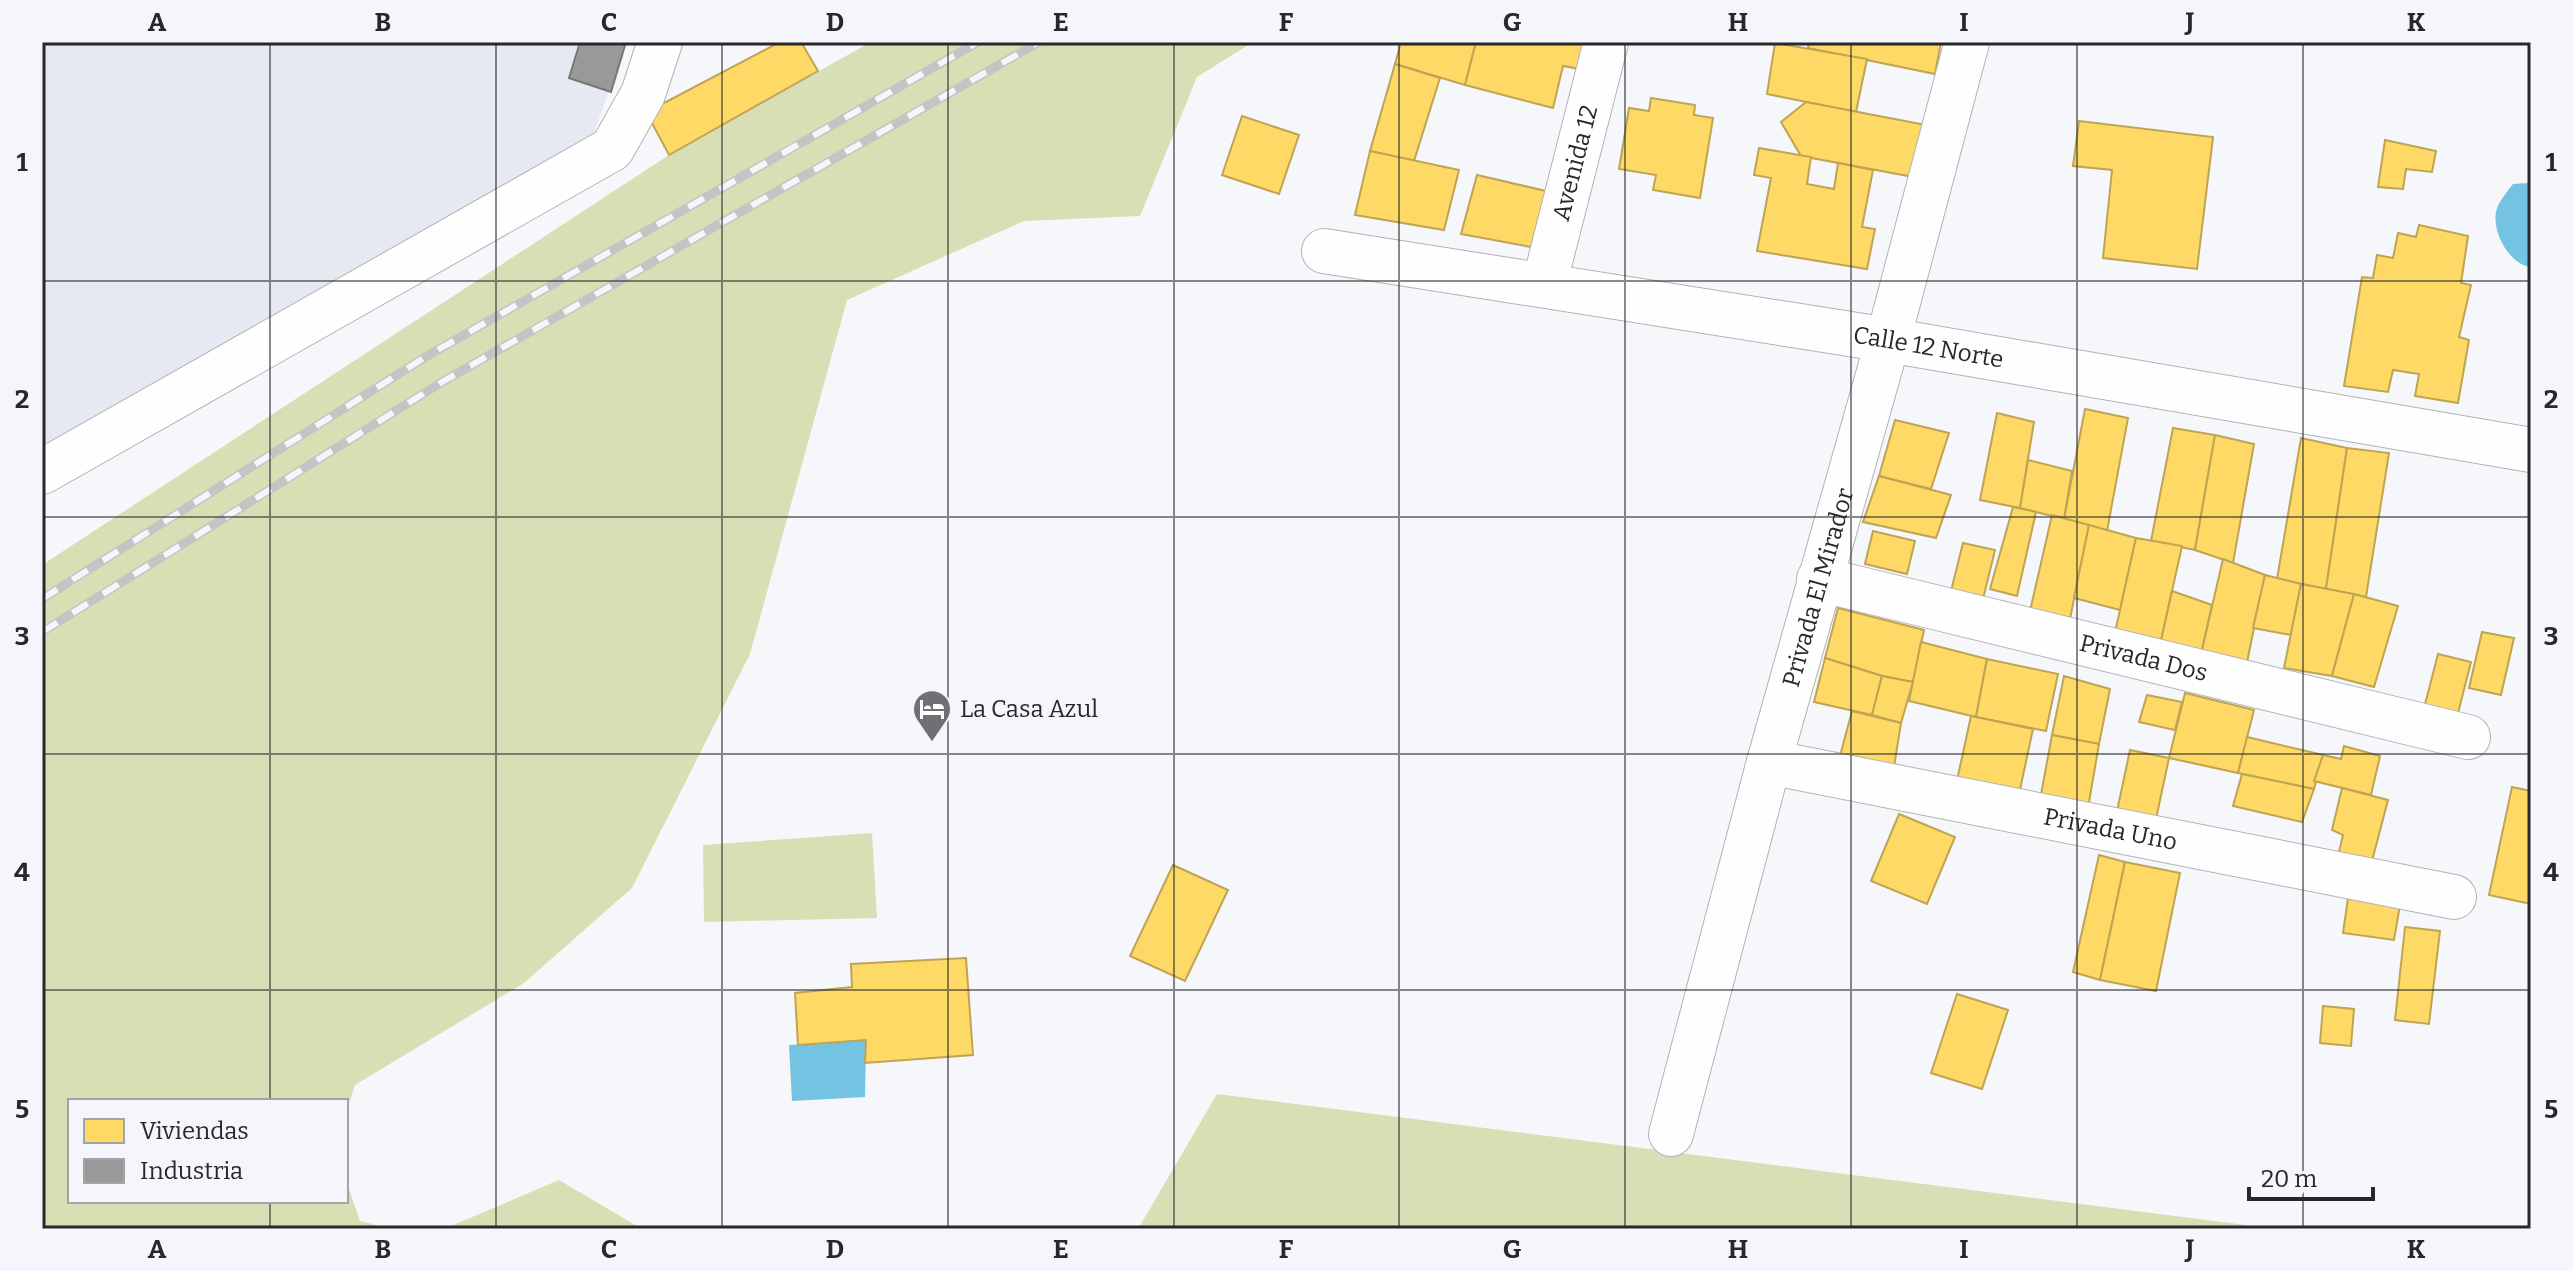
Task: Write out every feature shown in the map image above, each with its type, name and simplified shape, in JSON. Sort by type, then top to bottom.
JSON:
[{"type":"street","points":[[42,472],[612,149],[643,94],[660,42]]},
{"type":"street","name":"Avenida 12","points":[[1544,285],[1606,42]]},
{"type":"street","name":"Privada El Mirador","points":[[1671,1134],[1769,762],[1888,340],[1967,42]]},
{"type":"street","name":"Calle 12 Norte","points":[[1324,251],[1888,340],[2531,450]]},
{"type":"street","name":"Privada Dos","points":[[1819,579],[2468,737]]},
{"type":"street","name":"Privada Uno","points":[[1769,762],[2454,897]]},
{"type":"shaded area","points":[[42,42],[626,42],[589,147],[42,447]]},
{"type":"green space","points":[[871,42],[1253,42],[1197,77],[1140,216],[1024,221],[847,300],[750,654],[632,888],[524,983],[355,1085],[348,1107],[348,1099],[68,1099],[68,1203],[348,1203],[348,1186],[360,1221],[392,1229],[42,1229],[42,565],[669,155]]},
{"type":"green space","points":[[872,833],[877,918],[704,922],[703,845]]},
{"type":"green space","points":[[1217,1094],[2277,1229],[1138,1229]]},
{"type":"green space","points":[[559,1180],[642,1229],[444,1229]]},
{"type":"water","points":[[2529,183],[2531,267],[2516,261],[2504,247],[2495,220],[2503,197],[2513,184]]},
{"type":"water","points":[[866,1040],[865,1097],[792,1101],[789,1045]]},
{"type":"building: Viviendas","points":[[780,42],[801,42],[818,71],[669,155],[645,110]]},
{"type":"building: Viviendas","points":[[1401,42],[1476,42],[1465,85],[1395,64]]},
{"type":"building: Viviendas","points":[[1476,42],[1586,42],[1580,69],[1563,66],[1553,108],[1465,85]]},
{"type":"building: Viviendas","points":[[1809,42],[1941,42],[1935,74],[1808,48]]},
{"type":"building: Viviendas","points":[[1775,43],[1867,59],[1856,112],[1767,94]]},
{"type":"building: Viviendas","points":[[1395,64],[1440,78],[1414,161],[1370,151]]},
{"type":"building: Viviendas","points":[[1651,98],[1695,105],[1694,115],[1713,118],[1700,198],[1653,190],[1656,175],[1619,169],[1629,108],[1649,111]]},
{"type":"building: Viviendas","points":[[1806,102],[1931,126],[1919,178],[1801,156],[1781,122]]},
{"type":"building: Viviendas","points":[[1242,116],[1299,135],[1279,194],[1222,175]]},
{"type":"building: Viviendas","points":[[2079,121],[2213,137],[2197,269],[2103,258],[2112,170],[2073,166]]},
{"type":"building: Viviendas","points":[[2385,140],[2436,151],[2432,172],[2406,169],[2403,189],[2378,187]]},
{"type":"building: Viviendas","points":[[1759,148],[1811,157],[1807,184],[1834,189],[1838,163],[1873,170],[1862,227],[1875,229],[1867,269],[1757,251],[1771,178],[1754,175]]},
{"type":"building: Viviendas","points":[[1370,151],[1459,170],[1444,230],[1355,215]]},
{"type":"building: Viviendas","points":[[1477,175],[1546,191],[1531,247],[1461,234]]},
{"type":"building: Viviendas","points":[[2419,225],[2468,236],[2461,283],[2471,285],[2459,337],[2469,340],[2458,403],[2415,396],[2419,374],[2393,370],[2388,392],[2344,386],[2362,277],[2373,278],[2377,255],[2393,258],[2398,233],[2416,237]]},
{"type":"building: Viviendas","points":[[2085,409],[2128,418],[2107,531],[2064,519]]},
{"type":"building: Viviendas","points":[[1997,413],[2034,422],[2020,508],[1980,500]]},
{"type":"building: Viviendas","points":[[1895,420],[1949,433],[1931,489],[1879,476]]},
{"type":"building: Viviendas","points":[[2173,428],[2215,435],[2195,550],[2151,541]]},
{"type":"building: Viviendas","points":[[2215,435],[2254,444],[2233,563],[2195,550]]},
{"type":"building: Viviendas","points":[[2301,438],[2347,448],[2326,589],[2277,579]]},
{"type":"building: Viviendas","points":[[2347,448],[2389,453],[2366,597],[2326,589]]},
{"type":"building: Viviendas","points":[[2028,460],[2072,471],[2064,519],[2020,508]]},
{"type":"building: Viviendas","points":[[1879,476],[1951,495],[1936,538],[1863,522]]},
{"type":"building: Viviendas","points":[[2013,507],[2036,512],[2017,596],[1990,589]]},
{"type":"building: Viviendas","points":[[2052,515],[2089,525],[2070,619],[2030,611]]},
{"type":"building: Viviendas","points":[[2089,525],[2136,538],[2120,610],[2074,598]]},
{"type":"building: Viviendas","points":[[1873,531],[1915,541],[1907,574],[1865,564]]},
{"type":"building: Viviendas","points":[[2136,538],[2182,546],[2160,645],[2114,637]]},
{"type":"building: Viviendas","points":[[1963,543],[1995,550],[1983,599],[1951,591]]},
{"type":"building: Viviendas","points":[[2223,559],[2265,575],[2246,667],[2200,658]]},
{"type":"building: Viviendas","points":[[2265,575],[2301,584],[2291,635],[2253,628]]},
{"type":"building: Viviendas","points":[[2301,584],[2354,594],[2332,676],[2284,668]]},
{"type":"building: Viviendas","points":[[2172,591],[2212,605],[2200,658],[2160,645]]},
{"type":"building: Viviendas","points":[[2354,594],[2398,606],[2374,687],[2332,676]]},
{"type":"building: Viviendas","points":[[1838,608],[1924,630],[1913,682],[1825,658]]},
{"type":"building: Viviendas","points":[[2482,632],[2514,638],[2501,695],[2469,688]]},
{"type":"building: Viviendas","points":[[1921,642],[1987,659],[1976,717],[1909,701]]},
{"type":"building: Viviendas","points":[[2438,654],[2471,662],[2456,721],[2423,712]]},
{"type":"building: Viviendas","points":[[1825,658],[1882,676],[1872,715],[1814,702]]},
{"type":"building: Viviendas","points":[[1987,659],[2058,674],[2046,731],[1976,717]]},
{"type":"building: Viviendas","points":[[1882,676],[1913,682],[1901,723],[1872,715]]},
{"type":"building: Viviendas","points":[[2064,676],[2110,689],[2099,744],[2052,735]]},
{"type":"building: Viviendas","points":[[2185,693],[2254,710],[2238,773],[2169,758]]},
{"type":"building: Viviendas","points":[[2147,695],[2182,702],[2175,730],[2139,722]]},
{"type":"building: Viviendas","points":[[1852,711],[1901,723],[1894,767],[1840,756]]},
{"type":"building: Viviendas","points":[[1971,716],[2033,729],[2018,799],[1956,785]]},
{"type":"building: Viviendas","points":[[2052,735],[2099,744],[2088,808],[2040,800]]},
{"type":"building: Viviendas","points":[[2247,737],[2323,755],[2314,789],[2238,773]]},
{"type":"building: Viviendas","points":[[2344,746],[2380,756],[2371,795],[2314,781],[2323,755],[2341,759]]},
{"type":"building: Viviendas","points":[[2130,750],[2169,758],[2156,819],[2117,811]]},
{"type":"building: Viviendas","points":[[2242,774],[2314,789],[2302,822],[2233,806]]},
{"type":"building: Viviendas","points":[[2512,787],[2531,791],[2531,904],[2489,895]]},
{"type":"building: Viviendas","points":[[2342,788],[2388,800],[2372,861],[2339,852],[2343,835],[2332,830]]},
{"type":"building: Viviendas","points":[[1899,814],[1955,837],[1927,904],[1871,881]]},
{"type":"building: Viviendas","points":[[2099,855],[2125,862],[2100,980],[2073,972]]},
{"type":"building: Viviendas","points":[[2125,862],[2180,873],[2156,991],[2100,980]]},
{"type":"building: Viviendas","points":[[1173,865],[1228,890],[1185,981],[1130,956]]},
{"type":"building: Viviendas","points":[[2348,898],[2400,905],[2394,940],[2343,933]]},
{"type":"building: Viviendas","points":[[2405,927],[2440,931],[2429,1024],[2395,1020]]},
{"type":"building: Viviendas","points":[[966,958],[973,1055],[865,1063],[866,1040],[798,1045],[795,993],[852,987],[851,964]]},
{"type":"building: Viviendas","points":[[1957,994],[2008,1010],[1982,1089],[1931,1073]]},
{"type":"building: Viviendas","points":[[2323,1006],[2354,1009],[2351,1046],[2320,1043]]},
{"type":"building: Industria","points":[[580,42],[626,42],[611,92],[569,78]]},
{"type":"railway","points":[[42,599],[427,356],[978,42]]},
{"type":"railway","points":[[42,632],[442,382],[1039,42]]},
{"type":"place","name":"La Casa Azul","points":[[932,743]]}]
